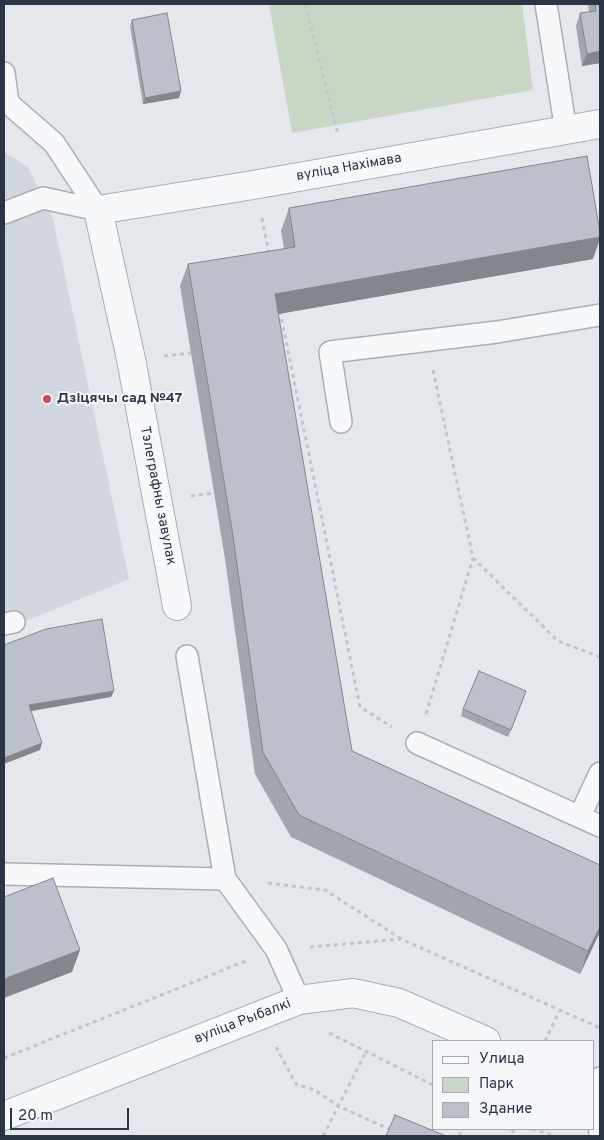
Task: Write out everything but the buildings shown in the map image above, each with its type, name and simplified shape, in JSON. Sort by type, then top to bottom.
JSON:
[{"type":"street","name":"вуліца Нахімава","points":[[98,210],[600,124]]},
{"type":"street","name":"Тэлеграфны завулак","points":[[98,210],[131,360],[178,606]]},
{"type":"street","name":"вуліца Рыбалкі","points":[[4,1116],[300,1000],[353,993],[399,1003],[484,1040]]},
{"type":"lane","points":[[546,4],[566,131]]},
{"type":"lane","points":[[4,73],[8,103],[54,143],[98,210]]},
{"type":"lane","points":[[4,213],[43,198],[98,210]]},
{"type":"lane","points":[[341,422],[330,352],[497,332],[600,315]]},
{"type":"lane","points":[[187,656],[225,879],[276,950],[300,1000]]},
{"type":"lane","points":[[417,743],[600,826]]},
{"type":"lane","points":[[580,816],[600,773]]},
{"type":"lane","points":[[4,874],[225,879]]},
{"type":"lane","points":[[597,1090],[600,1136]]},
{"type":"path","points":[[305,4],[347,168]]},
{"type":"path","points":[[252,185],[262,217],[270,256]]},
{"type":"path","points":[[279,305],[360,707],[417,743],[473,558],[427,340]]},
{"type":"path","points":[[473,558],[558,641],[600,657]]},
{"type":"path","points":[[225,879],[325,890],[401,939],[600,1028]]},
{"type":"path","points":[[4,1058],[276,950],[401,939]]},
{"type":"path","points":[[545,1040],[560,1010]]},
{"type":"path","points":[[322,1029],[432,1085]]},
{"type":"path","points":[[273,1041],[296,1084],[315,1090],[338,1106],[396,1132]]},
{"type":"path","points":[[323,1136],[366,1052]]},
{"type":"path","points":[[535,1130],[554,1136]]},
{"type":"shaded area","name":"Дзіцячы сад №47","points":[[4,152],[28,167],[53,219],[129,579],[4,630]]},
{"type":"green space","points":[[269,4],[522,4],[533,90],[292,133]]},
{"type":"place","name":"Дзіцячы сад №47","points":[[47,399]]}]
